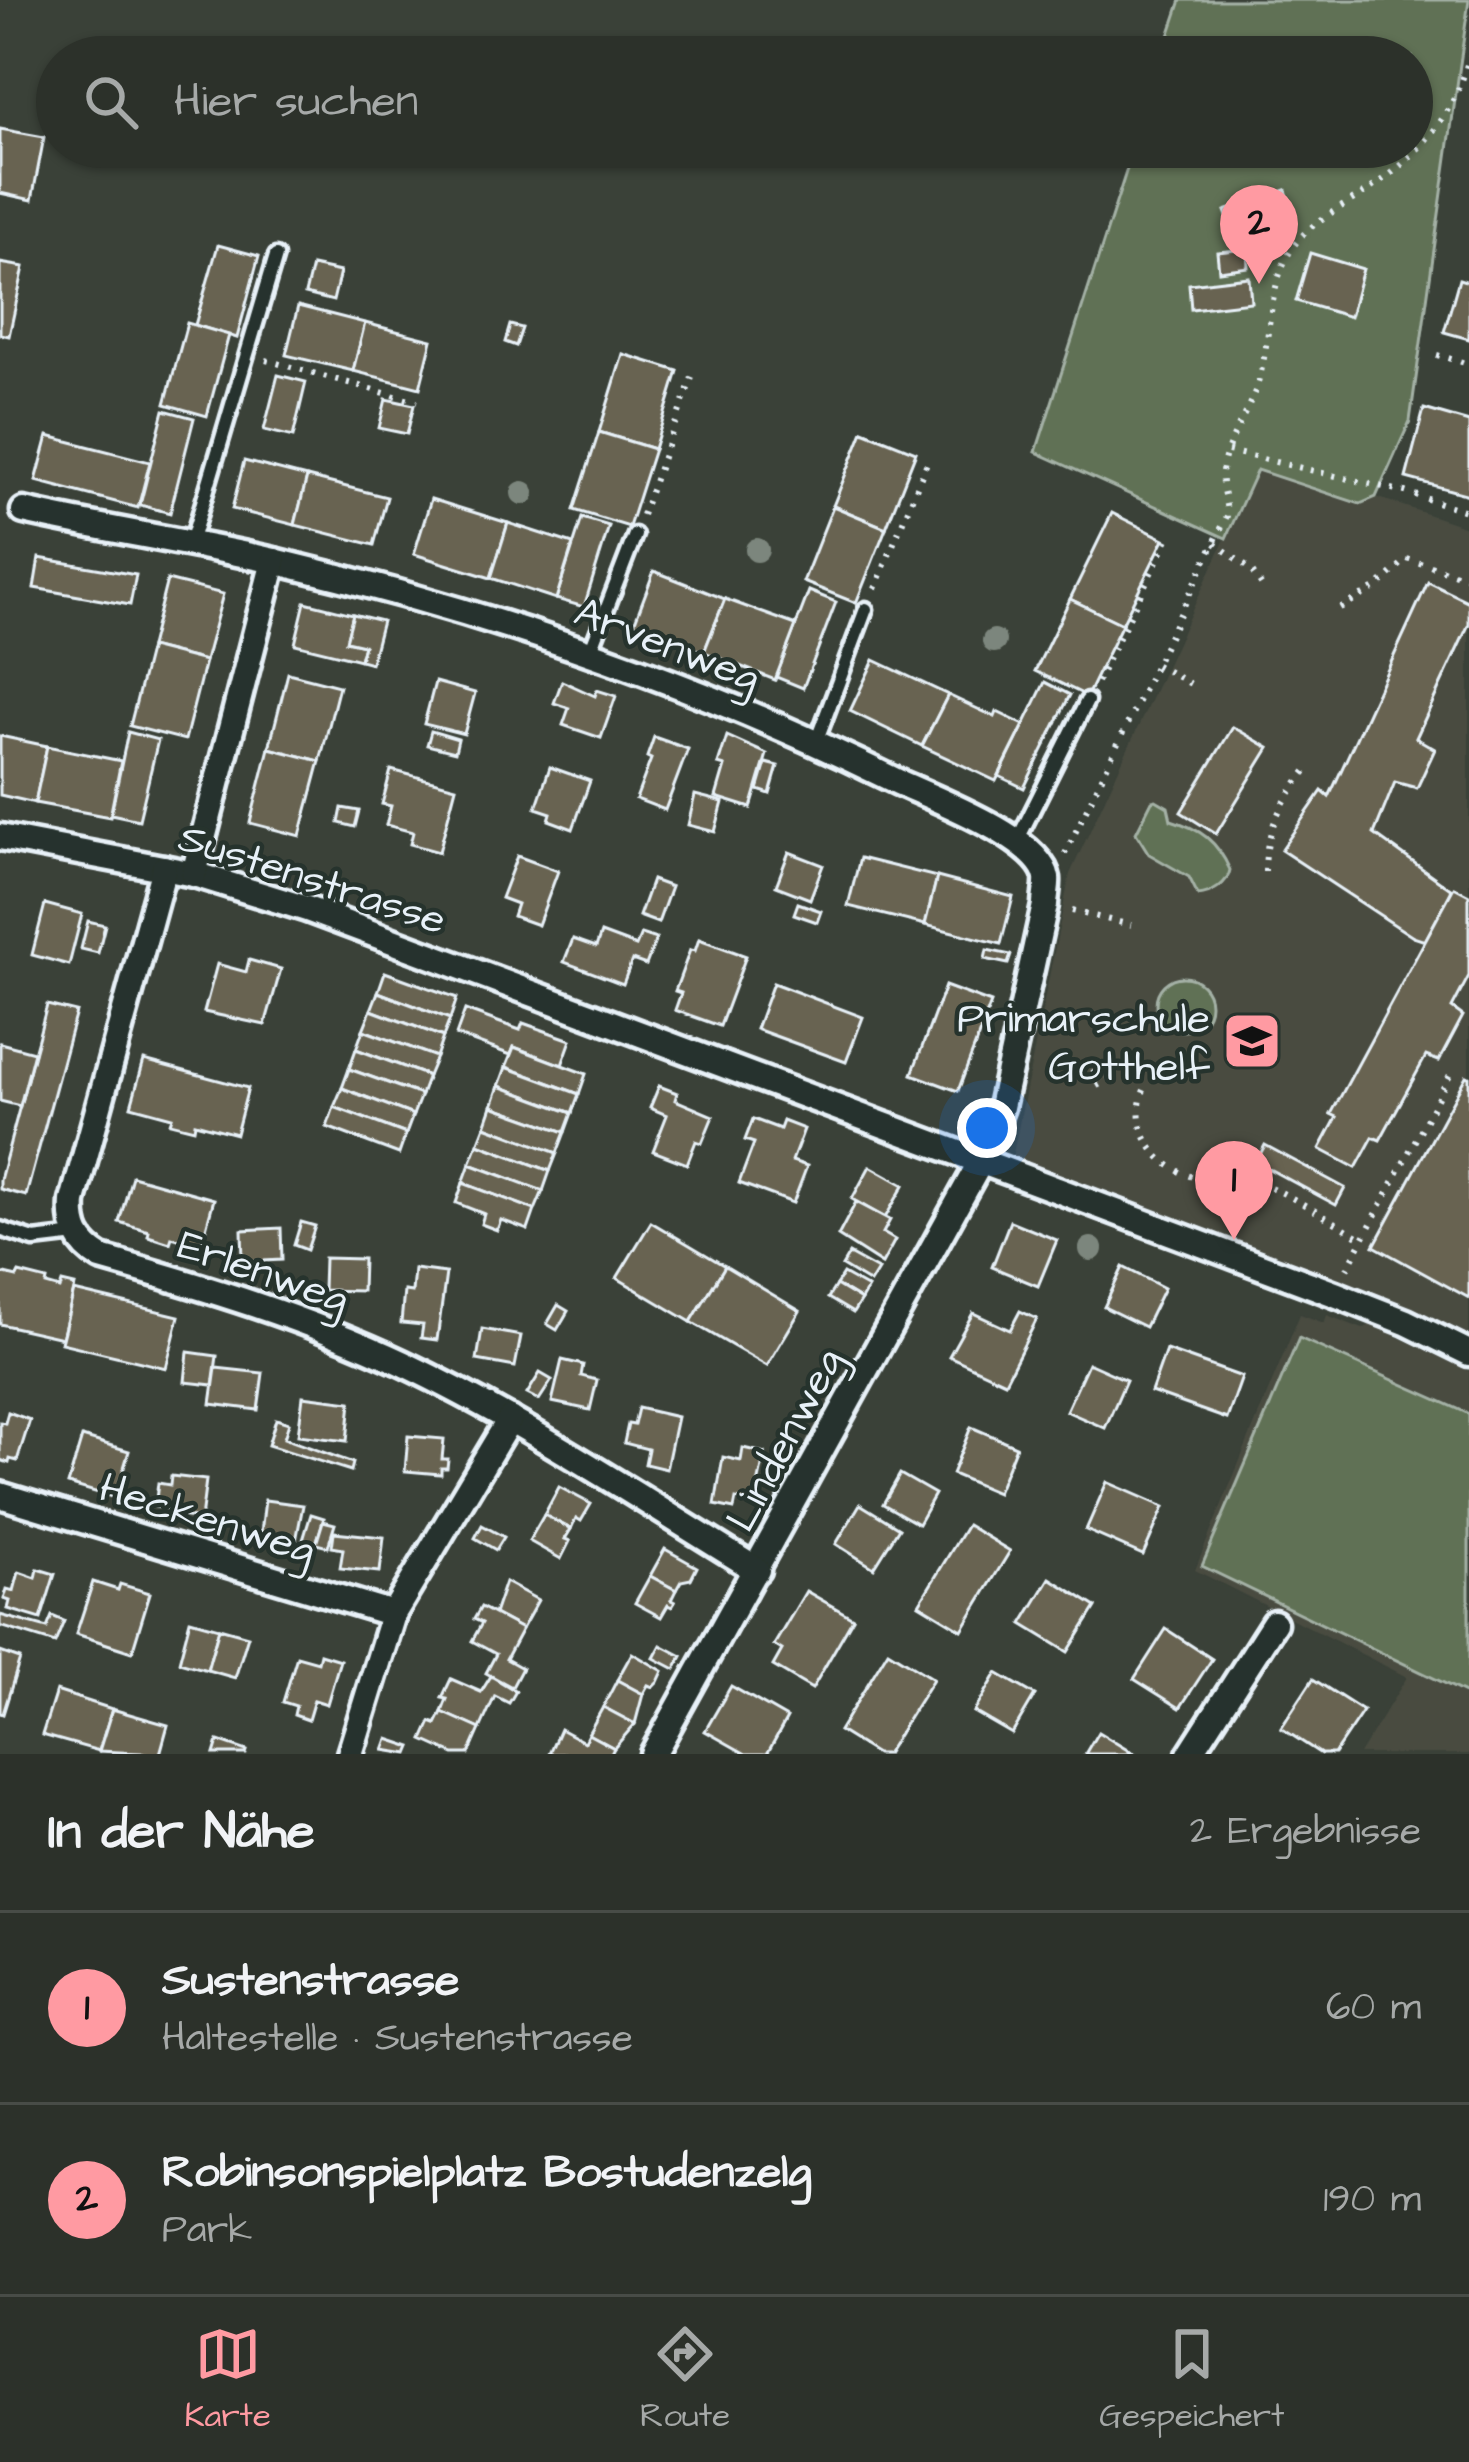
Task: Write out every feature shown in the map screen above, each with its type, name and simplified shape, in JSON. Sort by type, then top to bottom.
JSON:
[{"type":"street","name":"Arvenweg","points":[[24,511],[274,561],[590,652],[815,743],[1017,841],[1042,864],[1047,879]]},
{"type":"street","points":[[194,874],[274,561]]},
{"type":"street","name":"Sustenstrasse","points":[[0,837],[194,874],[307,909],[1335,1294],[1469,1353]]},
{"type":"street","points":[[76,1235],[73,1201],[164,868]]},
{"type":"street","points":[[981,1161],[1000,1107],[1047,879]]},
{"type":"street","name":"Lindenweg","points":[[652,1754],[981,1161]]},
{"type":"street","name":"Erlenweg","points":[[76,1235],[101,1258],[290,1316],[404,1364],[510,1419],[757,1570]]},
{"type":"street","points":[[350,1754],[393,1614],[510,1419]]},
{"type":"street","name":"Heckenweg","points":[[0,1495],[393,1614]]},
{"type":"street","points":[[1190,1754],[1274,1623]]},
{"type":"lane","points":[[190,544],[276,256]]},
{"type":"lane","points":[[590,652],[635,536]]},
{"type":"lane","points":[[815,743],[866,609]]},
{"type":"lane","points":[[1017,841],[1087,701]]},
{"type":"lane","points":[[0,1228],[34,1240],[76,1235]]},
{"type":"path","points":[[1433,130],[1459,96],[1469,56]]},
{"type":"path","points":[[1047,879],[1076,835],[1227,516],[1222,482],[1228,451],[1267,353],[1275,286],[1298,240],[1396,168]]},
{"type":"path","points":[[245,355],[417,402]]},
{"type":"path","points":[[1437,355],[1469,364]]},
{"type":"path","points":[[635,536],[694,372]]},
{"type":"path","points":[[1228,451],[1405,492],[1469,512]]},
{"type":"path","points":[[866,609],[928,460]]},
{"type":"path","points":[[1087,701],[1171,533]]},
{"type":"path","points":[[1215,543],[1251,570],[1264,590]]},
{"type":"path","points":[[1340,608],[1377,587],[1406,560],[1469,578]]},
{"type":"path","points":[[1156,665],[1198,688]]},
{"type":"path","points":[[1265,872],[1270,828],[1308,769]]},
{"type":"path","points":[[1045,905],[1131,925]]},
{"type":"path","points":[[1092,1072],[1107,1064]]},
{"type":"path","points":[[1335,1294],[1453,1069]]},
{"type":"path","points":[[1097,1086],[1115,1076]]},
{"type":"path","points":[[1144,1090],[1138,1120],[1150,1146],[1173,1171],[1209,1180],[1255,1181],[1362,1238]]},
{"type":"shaded area","name":"Primarschule Gotthelf","points":[[1257,470],[1360,504],[1376,497],[1469,528],[1469,1353],[1009,1173],[1070,874]]},
{"type":"shaded area","points":[[1300,1314],[1324,1323],[1327,1315],[1363,1329],[1371,1324],[1469,1371],[1469,1754],[1359,1754],[1407,1677],[1195,1570]]},
{"type":"green space","points":[[1181,0],[1469,0],[1410,421],[1376,497],[1360,504],[1257,470],[1226,538],[1036,452],[1127,168],[1433,168],[1433,36],[1169,36]]},
{"type":"green space","points":[[1156,800],[1168,807],[1171,820],[1199,832],[1220,851],[1230,870],[1218,887],[1198,895],[1189,877],[1149,854],[1136,833]]},
{"type":"green space","points":[[1183,977],[1202,985],[1210,1004],[1202,1023],[1183,1031],[1164,1023],[1156,1004],[1164,985]]},
{"type":"green space","points":[[1299,1338],[1469,1414],[1469,1695],[1202,1566]]},
{"type":"building","points":[[0,129],[36,136],[38,168],[32,200],[0,193]]},
{"type":"building","points":[[1286,190],[1292,209],[1232,230],[1225,211]]},
{"type":"building","points":[[218,245],[259,256],[237,338],[195,325]]},
{"type":"building","points":[[1247,249],[1248,267],[1219,271],[1217,252]]},
{"type":"building","points":[[1310,253],[1363,269],[1350,317],[1296,301]]},
{"type":"building","points":[[0,263],[24,267],[9,336],[0,334]]},
{"type":"building","points":[[312,266],[340,272],[333,301],[305,294]]},
{"type":"building","points":[[1249,277],[1251,302],[1191,309],[1189,284]]},
{"type":"building","points":[[1459,279],[1469,282],[1469,339],[1444,332]]},
{"type":"building","points":[[298,306],[365,323],[353,371],[286,355]]},
{"type":"building","points":[[187,323],[229,335],[207,416],[165,404]]},
{"type":"building","points":[[365,323],[432,340],[420,388],[353,371]]},
{"type":"building","points":[[510,325],[522,328],[516,346],[505,342]]},
{"type":"building","points":[[623,354],[678,371],[654,449],[599,432]]},
{"type":"building","points":[[278,375],[306,382],[293,437],[264,430]]},
{"type":"building","points":[[386,399],[414,405],[407,434],[379,428]]},
{"type":"building","points":[[1424,409],[1469,422],[1469,495],[1406,478]]},
{"type":"building","points":[[164,410],[194,418],[170,513],[140,505]]},
{"type":"building","points":[[863,431],[916,452],[886,528],[833,506]]},
{"type":"building","points":[[599,432],[654,449],[629,527],[574,510]]},
{"type":"building","points":[[48,436],[150,462],[138,508],[36,481]]},
{"type":"building","points":[[244,461],[307,477],[295,525],[232,509]]},
{"type":"building","points":[[307,477],[387,497],[374,545],[295,525]]},
{"type":"building","points":[[431,499],[508,523],[491,578],[414,554]]},
{"type":"building","points":[[833,506],[886,528],[856,603],[803,582]]},
{"type":"building","points":[[1112,513],[1164,539],[1122,624],[1070,599]]},
{"type":"building","points":[[582,518],[609,526],[584,607],[556,599]]},
{"type":"building","points":[[508,523],[573,544],[556,599],[491,578]]},
{"type":"building","points":[[39,558],[136,575],[130,605],[34,588]]},
{"type":"building","points":[[654,571],[725,599],[704,652],[634,624]]},
{"type":"building","points":[[167,580],[223,594],[205,661],[150,647]]},
{"type":"building","points":[[1428,582],[1469,602],[1469,624],[1416,738],[1435,749],[1417,788],[1395,782],[1374,834],[1452,890],[1425,941],[1281,850],[1322,791],[1329,797]]},
{"type":"building","points":[[809,591],[836,602],[803,688],[776,677]]},
{"type":"building","points":[[725,599],[796,625],[775,680],[704,652]]},
{"type":"building","points":[[1070,599],[1122,624],[1087,696],[1035,671]]},
{"type":"building","points":[[305,602],[353,614],[346,641],[364,645],[360,660],[295,644]]},
{"type":"building","points":[[353,614],[382,621],[371,663],[360,660],[364,645],[346,641]]},
{"type":"building","points":[[150,647],[205,661],[185,740],[130,726]]},
{"type":"building","points":[[874,660],[948,695],[922,746],[850,711]]},
{"type":"building","points":[[288,673],[339,686],[320,761],[269,748]]},
{"type":"building","points":[[562,681],[595,696],[597,690],[616,696],[601,738],[563,725],[569,708],[554,703]]},
{"type":"building","points":[[435,682],[475,693],[464,734],[424,724]]},
{"type":"building","points":[[1045,682],[1070,695],[1024,788],[999,776]]},
{"type":"building","points":[[948,695],[1024,725],[996,781],[922,746]]},
{"type":"building","points":[[1233,727],[1269,748],[1216,834],[1181,812]]},
{"type":"building","points":[[431,731],[458,739],[455,752],[427,745]]},
{"type":"building","points":[[128,732],[158,740],[139,820],[111,814]]},
{"type":"building","points":[[0,736],[47,746],[35,803],[0,795]]},
{"type":"building","points":[[727,736],[767,754],[751,808],[716,797],[725,766],[718,764]]},
{"type":"building","points":[[654,737],[688,749],[665,810],[636,799]]},
{"type":"building","points":[[47,746],[121,761],[110,817],[35,803]]},
{"type":"building","points":[[269,748],[320,761],[300,836],[250,823]]},
{"type":"building","points":[[766,763],[778,766],[770,794],[758,790]]},
{"type":"building","points":[[550,767],[590,781],[573,829],[549,820],[551,813],[536,808]]},
{"type":"building","points":[[391,770],[456,787],[439,852],[410,844],[413,832],[386,825],[391,806],[382,804]]},
{"type":"building","points":[[695,795],[723,802],[715,832],[688,825]]},
{"type":"building","points":[[342,808],[359,811],[355,827],[339,823]]},
{"type":"building","points":[[789,852],[823,865],[810,899],[776,886]]},
{"type":"building","points":[[517,856],[558,871],[538,925],[513,916],[517,904],[501,898]]},
{"type":"building","points":[[860,858],[937,877],[925,925],[848,906]]},
{"type":"building","points":[[937,877],[1013,897],[1001,944],[925,925]]},
{"type":"building","points":[[652,880],[671,887],[658,923],[639,916]]},
{"type":"building","points":[[1454,887],[1469,895],[1469,976],[1452,1008],[1463,1016],[1439,1061],[1426,1056],[1380,1140],[1373,1137],[1356,1168],[1320,1149],[1337,1117],[1331,1114]]},
{"type":"building","points":[[798,903],[821,911],[817,922],[794,914]]},
{"type":"building","points":[[45,904],[82,914],[69,965],[32,955]]},
{"type":"building","points":[[88,921],[105,925],[98,953],[81,949]]},
{"type":"building","points":[[601,933],[636,946],[641,934],[656,939],[646,965],[632,960],[623,984],[564,962],[573,939],[596,947]]},
{"type":"building","points":[[699,939],[746,956],[720,1026],[675,1010],[681,993],[675,991]]},
{"type":"building","points":[[987,950],[1011,955],[1008,964],[985,959]]},
{"type":"building","points":[[249,960],[281,969],[265,1025],[204,1012],[217,964],[246,972]]},
{"type":"building","points":[[385,972],[457,998],[450,1019],[378,992]]},
{"type":"building","points":[[773,983],[863,1017],[846,1062],[756,1029]]},
{"type":"building","points":[[945,986],[991,1003],[958,1091],[912,1074]]},
{"type":"building","points":[[378,992],[450,1019],[443,1037],[371,1010]]},
{"type":"building","points":[[47,1005],[76,1012],[26,1196],[0,1189],[0,1180]]},
{"type":"building","points":[[371,1010],[443,1037],[436,1057],[363,1030]]},
{"type":"building","points":[[465,1010],[520,1030],[523,1023],[571,1040],[562,1065],[514,1047],[511,1055],[456,1035]]},
{"type":"building","points":[[363,1030],[436,1057],[428,1076],[356,1049]]},
{"type":"building","points":[[0,1043],[34,1052],[20,1106],[0,1101]]},
{"type":"building","points":[[514,1047],[586,1074],[579,1094],[506,1067]]},
{"type":"building","points":[[356,1049],[428,1076],[421,1095],[349,1069]]},
{"type":"building","points":[[144,1060],[248,1088],[236,1134],[195,1123],[194,1129],[170,1123],[172,1117],[131,1106]]},
{"type":"building","points":[[506,1067],[579,1094],[572,1113],[499,1086]]},
{"type":"building","points":[[349,1069],[421,1095],[413,1115],[342,1088]]},
{"type":"building","points":[[1469,1077],[1469,1298],[1374,1246]]},
{"type":"building","points":[[499,1086],[572,1113],[565,1132],[492,1106]]},
{"type":"building","points":[[659,1086],[677,1093],[675,1100],[713,1116],[687,1164],[653,1151],[667,1115],[650,1108]]},
{"type":"building","points":[[342,1088],[413,1115],[406,1134],[334,1107]]},
{"type":"building","points":[[492,1106],[565,1132],[557,1153],[485,1126]]},
{"type":"building","points":[[334,1107],[406,1134],[399,1154],[327,1127]]},
{"type":"building","points":[[753,1119],[780,1129],[783,1121],[804,1129],[792,1161],[807,1166],[793,1203],[739,1183],[754,1143],[745,1140]]},
{"type":"building","points":[[485,1126],[557,1153],[550,1171],[478,1144]]},
{"type":"building","points":[[478,1144],[550,1171],[543,1191],[470,1164]]},
{"type":"building","points":[[1265,1145],[1345,1188],[1336,1205],[1256,1162]]},
{"type":"building","points":[[470,1164],[543,1191],[535,1210],[463,1183]]},
{"type":"building","points":[[870,1166],[904,1185],[885,1218],[852,1199]]},
{"type":"building","points":[[132,1176],[214,1199],[201,1246],[172,1237],[170,1243],[119,1222]]},
{"type":"building","points":[[463,1183],[535,1210],[528,1230],[501,1220],[497,1230],[481,1224],[484,1214],[456,1203]]},
{"type":"building","points":[[856,1202],[890,1220],[883,1233],[895,1240],[882,1264],[838,1236]]},
{"type":"building","points":[[1010,1221],[1057,1240],[1038,1286],[992,1267]]},
{"type":"building","points":[[301,1222],[315,1226],[307,1250],[294,1245]]},
{"type":"building","points":[[651,1222],[725,1266],[691,1322],[617,1278]]},
{"type":"building","points":[[281,1228],[282,1260],[243,1262],[242,1230]]},
{"type":"building","points":[[849,1254],[878,1270],[870,1283],[842,1266]]},
{"type":"building","points":[[324,1258],[363,1259],[362,1291],[323,1290]]},
{"type":"building","points":[[725,1266],[800,1311],[767,1366],[691,1322]]},
{"type":"building","points":[[1123,1267],[1164,1288],[1145,1327],[1104,1307]]},
{"type":"building","points":[[414,1269],[446,1273],[437,1340],[421,1338],[423,1325],[401,1323],[404,1291],[412,1292]]},
{"type":"building","points":[[0,1273],[47,1280],[46,1285],[60,1289],[62,1283],[75,1286],[62,1338],[0,1324]]},
{"type":"building","points":[[843,1274],[868,1288],[861,1300],[836,1285]]},
{"type":"building","points":[[836,1285],[861,1300],[853,1313],[828,1298]]},
{"type":"building","points":[[74,1291],[179,1316],[166,1368],[61,1343]]},
{"type":"building","points":[[558,1305],[568,1311],[557,1330],[547,1324]]},
{"type":"building","points":[[1020,1311],[1037,1319],[1005,1382],[949,1356],[973,1313],[1010,1330]]},
{"type":"building","points":[[482,1329],[521,1336],[515,1367],[477,1360]]},
{"type":"building","points":[[1166,1350],[1242,1377],[1227,1419],[1151,1392]]},
{"type":"building","points":[[188,1352],[217,1356],[213,1385],[185,1382]]},
{"type":"building","points":[[562,1360],[583,1365],[581,1376],[597,1380],[590,1410],[552,1402]]},
{"type":"building","points":[[1088,1363],[1126,1380],[1105,1428],[1066,1411]]},
{"type":"building","points":[[216,1368],[263,1373],[258,1410],[211,1404]]},
{"type":"building","points":[[540,1373],[552,1380],[539,1400],[527,1394]]},
{"type":"building","points":[[303,1396],[351,1402],[347,1441],[298,1435]]},
{"type":"building","points":[[638,1408],[677,1417],[666,1469],[645,1464],[648,1449],[624,1443]]},
{"type":"building","points":[[8,1412],[30,1420],[17,1461],[10,1459],[9,1463],[0,1460],[0,1422],[5,1423]]},
{"type":"building","points":[[276,1419],[289,1423],[284,1438],[353,1463],[351,1471],[268,1445]]},
{"type":"building","points":[[971,1427],[1016,1446],[997,1493],[952,1474]]},
{"type":"building","points":[[408,1436],[444,1439],[442,1459],[448,1459],[447,1468],[441,1468],[441,1474],[405,1471]]},
{"type":"building","points":[[82,1437],[129,1451],[115,1498],[68,1484]]},
{"type":"building","points":[[743,1448],[765,1453],[754,1503],[736,1499],[734,1509],[715,1505],[723,1457],[741,1461]]},
{"type":"building","points":[[900,1474],[935,1494],[918,1524],[883,1504]]},
{"type":"building","points":[[171,1476],[206,1480],[201,1519],[155,1507],[158,1483],[170,1485]]},
{"type":"building","points":[[1107,1482],[1164,1507],[1143,1555],[1086,1530]]},
{"type":"building","points":[[559,1487],[591,1504],[571,1529],[544,1515]]},
{"type":"building","points":[[265,1500],[303,1505],[295,1546],[260,1541]]},
{"type":"building","points":[[860,1504],[899,1528],[874,1568],[836,1544]]},
{"type":"building","points":[[311,1514],[324,1518],[316,1544],[303,1540]]},
{"type":"building","points":[[544,1515],[571,1529],[561,1559],[529,1541]]},
{"type":"building","points":[[323,1521],[335,1524],[328,1547],[316,1544]]},
{"type":"building","points":[[482,1525],[504,1537],[496,1550],[475,1538]]},
{"type":"building","points":[[967,1525],[1010,1551],[962,1630],[919,1604]]},
{"type":"building","points":[[334,1532],[384,1537],[380,1572],[340,1568],[343,1549],[332,1547]]},
{"type":"building","points":[[665,1549],[697,1567],[691,1579],[681,1581],[676,1590],[650,1576]]},
{"type":"building","points":[[38,1569],[55,1574],[41,1619],[8,1609],[10,1601],[4,1599],[7,1589],[14,1591],[19,1572],[36,1578]]},
{"type":"building","points":[[650,1576],[676,1590],[671,1600],[675,1602],[661,1617],[635,1603]]},
{"type":"building","points":[[1050,1578],[1096,1607],[1068,1652],[1022,1624]]},
{"type":"building","points":[[93,1582],[150,1593],[132,1652],[76,1634]]},
{"type":"building","points":[[505,1582],[538,1600],[522,1629],[494,1614]]},
{"type":"building","points":[[806,1591],[853,1618],[812,1689],[773,1666],[782,1650],[774,1645]]},
{"type":"building","points":[[481,1607],[522,1629],[506,1659],[522,1668],[512,1687],[486,1673],[496,1654],[472,1641],[482,1623],[474,1619]]},
{"type":"building","points":[[0,1615],[47,1628],[52,1616],[64,1621],[55,1643],[0,1626]]},
{"type":"building","points":[[190,1620],[219,1628],[207,1670],[179,1662]]},
{"type":"building","points":[[219,1628],[248,1636],[235,1678],[207,1670]]},
{"type":"building","points":[[1166,1629],[1212,1659],[1180,1708],[1134,1679]]},
{"type":"building","points":[[661,1645],[682,1656],[675,1669],[654,1658]]},
{"type":"building","points":[[888,1651],[933,1679],[886,1754],[876,1754],[839,1731]]},
{"type":"building","points":[[0,1652],[20,1659],[3,1714],[0,1713]]},
{"type":"building","points":[[632,1653],[663,1671],[643,1694],[617,1680]]},
{"type":"building","points":[[320,1654],[340,1660],[327,1704],[314,1700],[308,1720],[294,1715],[296,1706],[283,1702],[297,1656],[318,1662]]},
{"type":"building","points":[[997,1673],[1035,1695],[1012,1734],[974,1712]]},
{"type":"building","points":[[491,1676],[516,1691],[509,1703],[495,1696],[480,1729],[442,1712],[447,1699],[442,1698],[451,1679],[481,1692]]},
{"type":"building","points":[[1313,1679],[1363,1711],[1334,1754],[1321,1754],[1281,1728]]},
{"type":"building","points":[[617,1680],[643,1694],[635,1724],[603,1707]]},
{"type":"building","points":[[731,1686],[787,1718],[767,1754],[746,1754],[705,1731]]},
{"type":"building","points":[[56,1691],[112,1709],[99,1751],[42,1735]]},
{"type":"building","points":[[603,1707],[635,1724],[614,1748],[588,1734]]},
{"type":"building","points":[[112,1709],[168,1725],[160,1754],[99,1751]]},
{"type":"building","points":[[442,1712],[480,1729],[469,1754],[454,1754],[423,1740]]},
{"type":"building","points":[[560,1729],[584,1742],[588,1734],[614,1748],[611,1754],[549,1754]]},
{"type":"building","points":[[1098,1732],[1134,1754],[1085,1754]]},
{"type":"building","points":[[388,1739],[412,1747],[409,1754],[384,1750]]},
{"type":"building","points":[[218,1741],[247,1751],[246,1754],[214,1754]]},
{"type":"place","name":"Robinsonspielplatz Bostudenzelg","points":[[1259,284]]},
{"type":"place","name":"Primarschule Gotthelf","points":[[1252,1041]]},
{"type":"place","name":"Sustenstrasse","points":[[1234,1240]]}]
